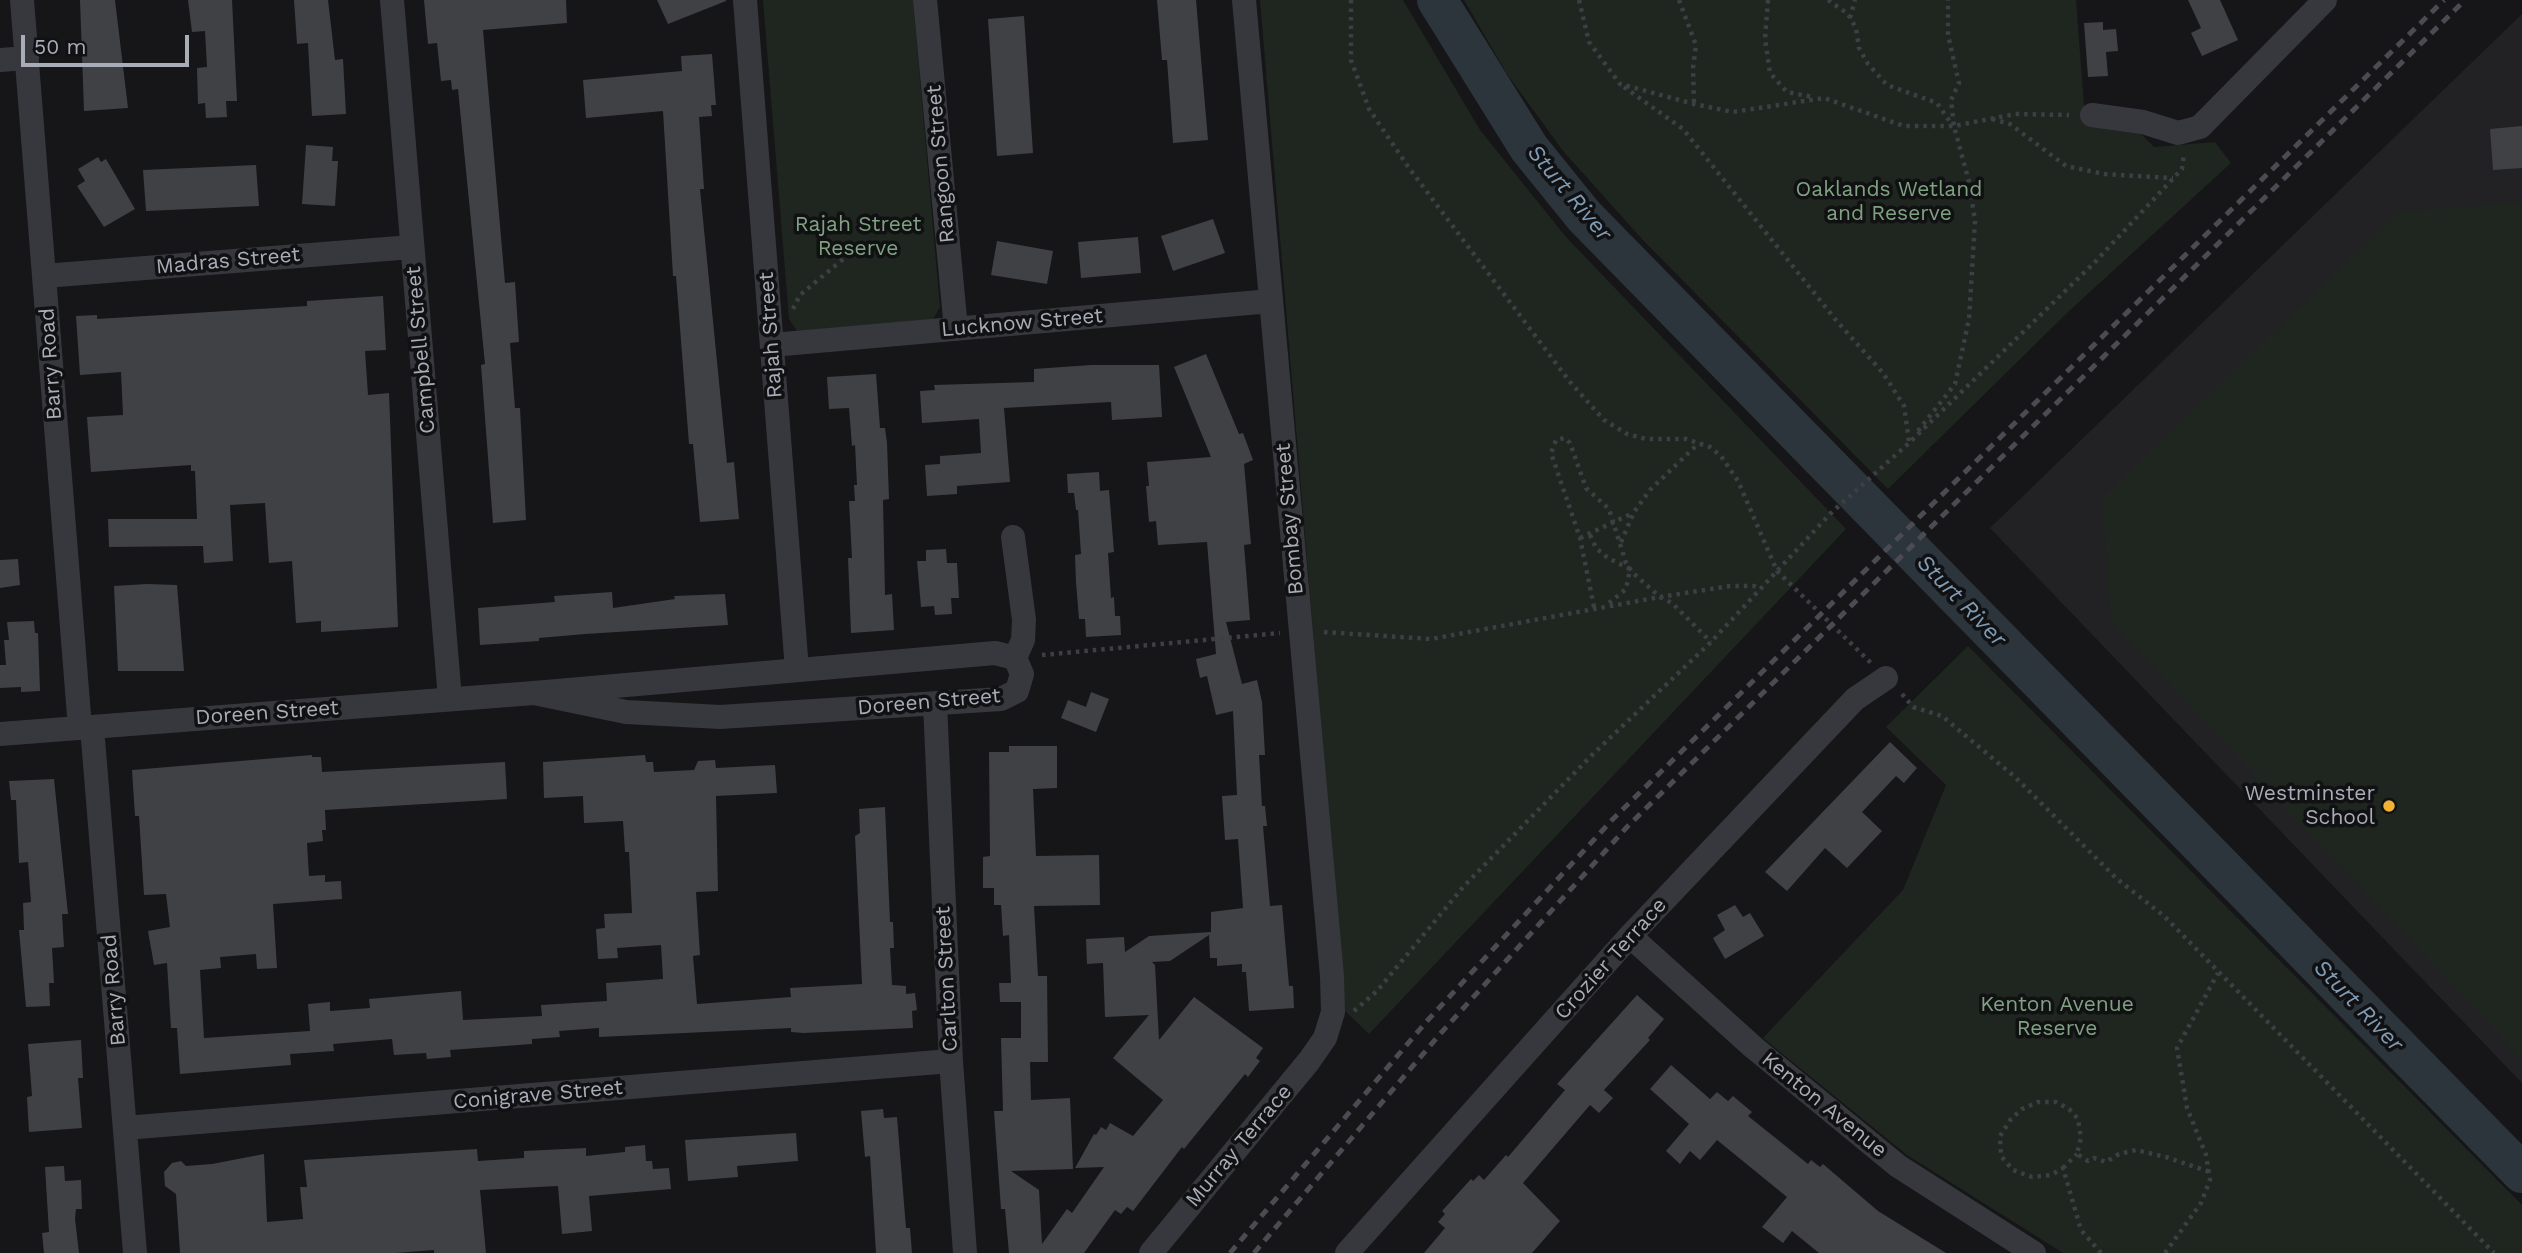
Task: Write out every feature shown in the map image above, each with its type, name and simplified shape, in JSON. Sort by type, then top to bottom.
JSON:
[{"type":"street","name":"Barry Road","points":[[22,0],[44,276],[135,1253]]},
{"type":"street","name":"Campbell Street","points":[[392,0],[450,699]]},
{"type":"street","name":"Rajah Street","points":[[745,0],[797,670]]},
{"type":"street","name":"Rangoon Street","points":[[925,0],[956,329]]},
{"type":"street","name":"Bombay Street","points":[[1244,0],[1332,976],[1333,1012],[1325,1038]]},
{"type":"street","points":[[2092,115],[2143,122],[2178,133],[2200,127],[2312,4]]},
{"type":"street","points":[[0,60],[27,58]]},
{"type":"street","name":"Madras Street","points":[[44,276],[412,247]]},
{"type":"street","name":"Lucknow Street","points":[[772,345],[1271,301]]},
{"type":"street","points":[[1013,537],[1024,620],[1023,640],[1015,658]]},
{"type":"street","name":"Doreen Street","points":[[0,734],[534,693],[995,653],[1015,658],[1022,674],[1017,691],[1001,699],[720,718],[626,712],[534,693]]},
{"type":"street","name":"Crozier Terrace","points":[[1347,1253],[1630,936],[1855,699],[1886,678]]},
{"type":"street","name":"Carlton Street","points":[[935,704],[951,1061],[965,1253]]},
{"type":"street","name":"Kenton Avenue","points":[[1630,936],[1753,1046],[1898,1166],[2034,1253]]},
{"type":"street","name":"Murray Terrace","points":[[1151,1253],[1325,1038]]},
{"type":"street","name":"Conigrave Street","points":[[125,1128],[951,1061]]},
{"type":"path","points":[[1351,0],[1351,60],[1357,85],[1369,109],[1409,168],[1570,382],[1604,420],[1626,434],[1646,439],[1686,439],[1700,443],[1721,456],[1738,481],[1777,571],[1913,707],[1942,716],[2015,777],[2117,879],[2164,916],[2494,1253]]},
{"type":"path","points":[[1580,0],[1589,42],[1620,84],[1683,129],[1835,319],[1883,373],[1904,406],[1909,443]]},
{"type":"path","points":[[1679,0],[1696,45],[1693,68],[1694,104]]},
{"type":"path","points":[[1768,0],[1765,39],[1770,73],[1787,92],[1824,98],[1904,126],[1954,126],[2015,114],[2092,115]]},
{"type":"path","points":[[1828,0],[1850,18],[1868,64],[1887,85],[1937,103],[1954,126]]},
{"type":"path","points":[[1850,18],[1855,0]]},
{"type":"path","points":[[1909,443],[1955,384],[1969,319],[1975,221],[1969,182],[1954,126],[1951,100],[1959,83],[1950,54],[1948,0]]},
{"type":"path","points":[[1620,84],[1733,112],[1824,98]]},
{"type":"path","points":[[1991,119],[2010,124],[2066,166],[2104,174],[2173,178]]},
{"type":"path","points":[[1325,1038],[1377,991],[1464,886],[1592,755],[1711,642],[1831,513],[2026,331],[2182,169],[2185,156],[2178,133]]},
{"type":"path","points":[[791,320],[800,295],[847,256],[856,242]]},
{"type":"path","points":[[1594,607],[1580,538],[1551,453],[1556,440],[1565,438],[1570,443],[1586,488],[1609,509],[1630,569],[1626,589],[1605,605]]},
{"type":"path","points":[[1620,543],[1634,512],[1650,490],[1700,443]]},
{"type":"path","points":[[1580,538],[1614,524],[1634,512]]},
{"type":"path","points":[[1590,535],[1596,548],[1608,558],[1630,569],[1660,597],[1672,603],[1711,642]]},
{"type":"path","points":[[1015,658],[1300,631],[1431,639],[1605,605],[1730,586],[1754,586],[1760,589]]},
{"type":"path","points":[[2165,1253],[2201,1203],[2210,1180],[2206,1156],[2186,1108],[2176,1048],[2218,973]]},
{"type":"path","points":[[2038,1102],[2056,1102],[2078,1118],[2081,1138],[2077,1154],[2063,1168],[2051,1175],[2032,1177],[2012,1170],[2001,1156],[2000,1136],[2011,1119],[2038,1102]]},
{"type":"path","points":[[2077,1154],[2088,1161],[2094,1158],[2106,1162],[2119,1154],[2136,1150],[2210,1172]]},
{"type":"path","points":[[2063,1168],[2081,1230],[2101,1253]]},
{"type":"shaded area","name":"Westminster School","points":[[2522,14],[2522,1083],[1990,528]]},
{"type":"green space","name":"Rajah Street Reserve","points":[[763,0],[913,0],[940,307],[933,319],[797,331],[789,319]]},
{"type":"green space","points":[[1260,0],[1403,0],[1480,130],[1566,237],[1846,529],[1369,1034],[1345,1011]]},
{"type":"green space","name":"Oaklands Wetland and Reserve","points":[[1464,0],[2076,0],[2085,119],[2131,124],[2154,147],[2215,142],[2231,163],[2068,312],[1888,489],[1642,239],[1563,151],[1507,74]]},
{"type":"green space","name":"Westminster School","points":[[2522,202],[2522,1059],[2111,622],[2102,497],[2399,212]]},
{"type":"green space","name":"Kenton Avenue Reserve","points":[[1968,646],[2522,1205],[2522,1253],[2063,1253],[1907,1155],[1763,1038],[1903,890],[1946,785],[1886,727]]},
{"type":"building","points":[[80,0],[115,0],[128,108],[84,111]]},
{"type":"building","points":[[188,0],[232,0],[237,101],[226,101],[227,117],[206,118],[205,103],[198,104],[197,68],[207,67],[205,31],[192,32]]},
{"type":"building","points":[[294,0],[328,0],[335,60],[343,59],[346,114],[312,116],[308,43],[297,44]]},
{"type":"building","points":[[424,0],[566,0],[567,23],[483,30],[505,283],[515,282],[519,342],[510,343],[515,408],[520,408],[526,520],[493,523],[481,365],[485,364],[458,89],[452,90],[451,80],[441,81],[437,43],[428,44]]},
{"type":"building","points":[[657,0],[726,0],[726,1],[668,24]]},
{"type":"building","points":[[1157,0],[1196,0],[1208,140],[1173,143],[1167,60],[1162,60]]},
{"type":"building","points":[[2188,0],[2220,0],[2238,40],[2202,56],[2191,33],[2201,28]]},
{"type":"building","points":[[1024,16],[1033,153],[997,156],[988,19]]},
{"type":"building","points":[[2103,22],[2103,30],[2116,29],[2118,51],[2106,52],[2108,76],[2088,77],[2084,23]]},
{"type":"building","points":[[712,54],[716,105],[711,105],[712,116],[699,117],[704,189],[700,189],[727,463],[734,462],[739,519],[700,522],[693,444],[689,444],[676,276],[673,276],[663,111],[586,118],[583,80],[682,71],[681,56]]},
{"type":"building","points":[[2522,126],[2522,168],[2493,170],[2490,129]]},
{"type":"building","points":[[306,145],[333,147],[332,161],[338,161],[335,206],[302,204]]},
{"type":"building","points":[[98,157],[101,162],[106,159],[135,209],[104,227],[77,186],[85,181],[78,169]]},
{"type":"building","points":[[256,165],[259,206],[146,211],[143,170]]},
{"type":"building","points":[[1213,219],[1225,253],[1173,271],[1161,236]]},
{"type":"building","points":[[1138,237],[1141,273],[1081,278],[1078,242]]},
{"type":"building","points":[[997,241],[1053,251],[1047,284],[991,275]]},
{"type":"building","points":[[383,296],[386,350],[365,351],[368,395],[389,393],[398,627],[321,632],[321,621],[296,623],[292,561],[269,563],[265,503],[230,505],[233,561],[204,563],[203,546],[109,547],[108,519],[197,519],[195,471],[191,471],[191,465],[91,472],[87,417],[123,415],[121,372],[80,375],[76,316],[97,315],[97,319],[307,306],[307,301]]},
{"type":"building","points":[[1206,354],[1239,434],[1243,433],[1253,460],[1244,464],[1251,544],[1244,545],[1250,620],[1226,622],[1242,684],[1257,680],[1262,702],[1265,755],[1259,755],[1262,806],[1265,806],[1267,826],[1263,826],[1270,906],[1282,905],[1289,986],[1293,986],[1294,1008],[1249,1011],[1246,972],[1242,972],[1242,964],[1217,966],[1217,958],[1210,958],[1209,935],[1170,961],[1152,962],[1155,965],[1159,1040],[1194,997],[1263,1048],[1256,1058],[1260,1061],[1248,1077],[1245,1074],[1184,1149],[1182,1147],[1133,1211],[1127,1207],[1121,1214],[1115,1210],[1084,1253],[1009,1253],[1005,1209],[1001,1209],[994,1111],[1003,1111],[1001,1038],[1021,1038],[1021,1002],[1000,1002],[999,983],[1011,983],[1009,935],[1003,936],[1001,905],[994,905],[994,888],[983,888],[983,857],[990,856],[989,752],[1009,752],[1009,746],[1057,746],[1057,788],[1033,789],[1036,856],[1099,855],[1100,905],[1034,906],[1038,976],[1047,976],[1048,1062],[1030,1062],[1031,1100],[1070,1098],[1073,1169],[1011,1171],[1039,1190],[1042,1244],[1067,1209],[1072,1213],[1104,1167],[1075,1168],[1094,1134],[1096,1135],[1101,1127],[1106,1130],[1110,1123],[1133,1136],[1163,1100],[1113,1058],[1149,1015],[1105,1017],[1103,963],[1087,964],[1086,939],[1124,937],[1125,952],[1149,936],[1211,932],[1211,912],[1243,908],[1238,839],[1225,840],[1222,796],[1237,795],[1233,711],[1216,715],[1207,676],[1200,678],[1196,659],[1216,654],[1207,542],[1158,545],[1156,521],[1149,522],[1146,486],[1149,486],[1147,462],[1211,457],[1174,367]]},
{"type":"building","points":[[1091,365],[1159,365],[1162,417],[1112,420],[1111,402],[1004,408],[1010,482],[957,486],[957,494],[927,496],[925,465],[940,464],[940,456],[981,453],[979,419],[922,423],[920,391],[935,390],[934,385],[1034,382],[1034,369]]},
{"type":"building","points":[[876,374],[880,428],[885,428],[887,443],[889,499],[883,500],[885,595],[892,594],[894,630],[851,633],[848,558],[852,558],[849,501],[855,501],[854,485],[857,485],[855,445],[852,446],[849,408],[829,409],[827,377]]},
{"type":"building","points":[[1099,472],[1100,491],[1109,490],[1114,552],[1108,553],[1111,598],[1114,597],[1115,616],[1120,616],[1121,635],[1086,637],[1085,619],[1079,619],[1076,582],[1075,555],[1081,554],[1078,510],[1074,493],[1068,493],[1067,474]]},
{"type":"building","points":[[946,549],[947,563],[957,563],[959,598],[951,598],[952,614],[935,615],[934,606],[921,607],[917,561],[926,561],[926,550]]},
{"type":"building","points":[[18,559],[20,585],[0,588],[0,560]]},
{"type":"building","points":[[177,585],[184,671],[118,671],[114,586]]},
{"type":"building","points":[[612,592],[613,608],[675,599],[674,596],[725,594],[728,625],[585,634],[539,638],[539,641],[480,645],[478,608],[555,602],[554,596]]},
{"type":"building","points":[[34,621],[35,633],[38,633],[40,691],[21,692],[21,687],[0,688],[0,665],[6,665],[4,640],[9,640],[7,622]]},
{"type":"building","points":[[1091,692],[1109,699],[1096,732],[1061,718],[1068,700],[1086,707]]},
{"type":"building","points":[[1890,742],[1917,768],[1904,783],[1896,776],[1862,812],[1882,831],[1847,868],[1825,848],[1787,891],[1765,872]]},
{"type":"building","points":[[312,755],[321,757],[322,772],[505,762],[507,799],[325,810],[326,830],[322,830],[323,841],[307,843],[309,876],[325,875],[325,882],[341,881],[342,899],[273,904],[277,968],[257,969],[256,954],[220,957],[221,968],[200,970],[204,1038],[310,1031],[308,1004],[330,1002],[330,1011],[370,1008],[369,999],[461,991],[463,1020],[542,1016],[541,1005],[607,1001],[606,983],[663,979],[661,945],[617,948],[618,958],[598,959],[596,929],[605,928],[604,914],[632,913],[629,852],[625,852],[623,821],[584,823],[583,796],[544,798],[543,762],[645,755],[646,762],[653,762],[654,772],[694,770],[698,761],[715,760],[716,768],[775,765],[777,793],[716,796],[718,891],[696,892],[700,955],[693,956],[697,1004],[791,997],[790,988],[862,984],[855,836],[860,833],[859,809],[885,807],[890,922],[893,922],[894,948],[890,948],[892,985],[906,986],[906,994],[915,993],[917,1010],[912,1011],[913,1028],[803,1033],[791,1032],[791,1028],[599,1037],[599,1028],[559,1031],[560,1037],[532,1039],[532,1044],[450,1050],[451,1057],[427,1059],[426,1053],[394,1055],[392,1039],[333,1044],[334,1051],[290,1054],[291,1065],[180,1074],[177,1028],[171,1028],[167,963],[154,965],[148,931],[170,927],[166,894],[144,895],[139,816],[135,816],[132,770]]},
{"type":"building","points":[[54,779],[68,914],[62,914],[64,947],[52,948],[54,983],[49,983],[50,1006],[26,1007],[19,930],[24,930],[23,903],[31,902],[28,862],[19,863],[16,800],[11,800],[9,781]]},
{"type":"building","points":[[1735,905],[1743,917],[1750,913],[1764,936],[1725,959],[1713,938],[1725,930],[1717,915]]},
{"type":"building","points":[[1637,995],[1664,1019],[1648,1038],[1650,1040],[1604,1090],[1613,1098],[1599,1113],[1590,1105],[1523,1183],[1560,1221],[1532,1253],[1424,1253],[1445,1228],[1438,1222],[1445,1214],[1442,1211],[1471,1179],[1473,1181],[1479,1175],[1484,1180],[1506,1155],[1508,1157],[1565,1090],[1557,1084]]},
{"type":"building","points":[[81,1040],[83,1078],[78,1078],[82,1128],[29,1132],[27,1097],[32,1096],[28,1044]]},
{"type":"building","points":[[1671,1065],[1710,1099],[1717,1092],[1728,1101],[1733,1096],[1752,1112],[1748,1116],[1808,1164],[1811,1160],[1820,1167],[1823,1164],[1878,1211],[1946,1253],[1819,1253],[1792,1231],[1783,1243],[1762,1227],[1787,1197],[1717,1140],[1700,1160],[1690,1151],[1680,1164],[1666,1151],[1689,1124],[1650,1089]]},
{"type":"building","points":[[883,1109],[884,1118],[897,1117],[906,1228],[910,1228],[912,1253],[876,1253],[870,1156],[865,1157],[861,1111]]},
{"type":"building","points":[[796,1133],[798,1161],[737,1166],[738,1177],[688,1181],[685,1140]]},
{"type":"building","points":[[645,1145],[646,1161],[652,1161],[653,1169],[669,1168],[671,1189],[589,1196],[592,1231],[562,1234],[558,1186],[480,1190],[486,1253],[434,1253],[434,1250],[396,1253],[180,1253],[176,1194],[165,1186],[164,1172],[172,1163],[181,1161],[186,1166],[212,1164],[264,1154],[267,1222],[303,1219],[300,1187],[307,1187],[304,1160],[477,1149],[478,1161],[524,1158],[524,1151],[586,1148],[586,1156],[625,1152],[625,1147]]},
{"type":"building","points":[[64,1166],[65,1181],[81,1180],[82,1209],[76,1209],[75,1219],[79,1253],[44,1253],[42,1233],[49,1232],[45,1167]]},
{"type":"waterway","name":"Sturt River","points":[[1437,0],[1529,148],[1584,216],[2522,1173]]},
{"type":"railway","points":[[1230,1253],[1427,1021],[1613,819],[2444,0]]},
{"type":"railway","points":[[1254,1253],[1440,1034],[1627,827],[2465,0]]},
{"type":"place","name":"Westminster School","points":[[2389,806]]}]
